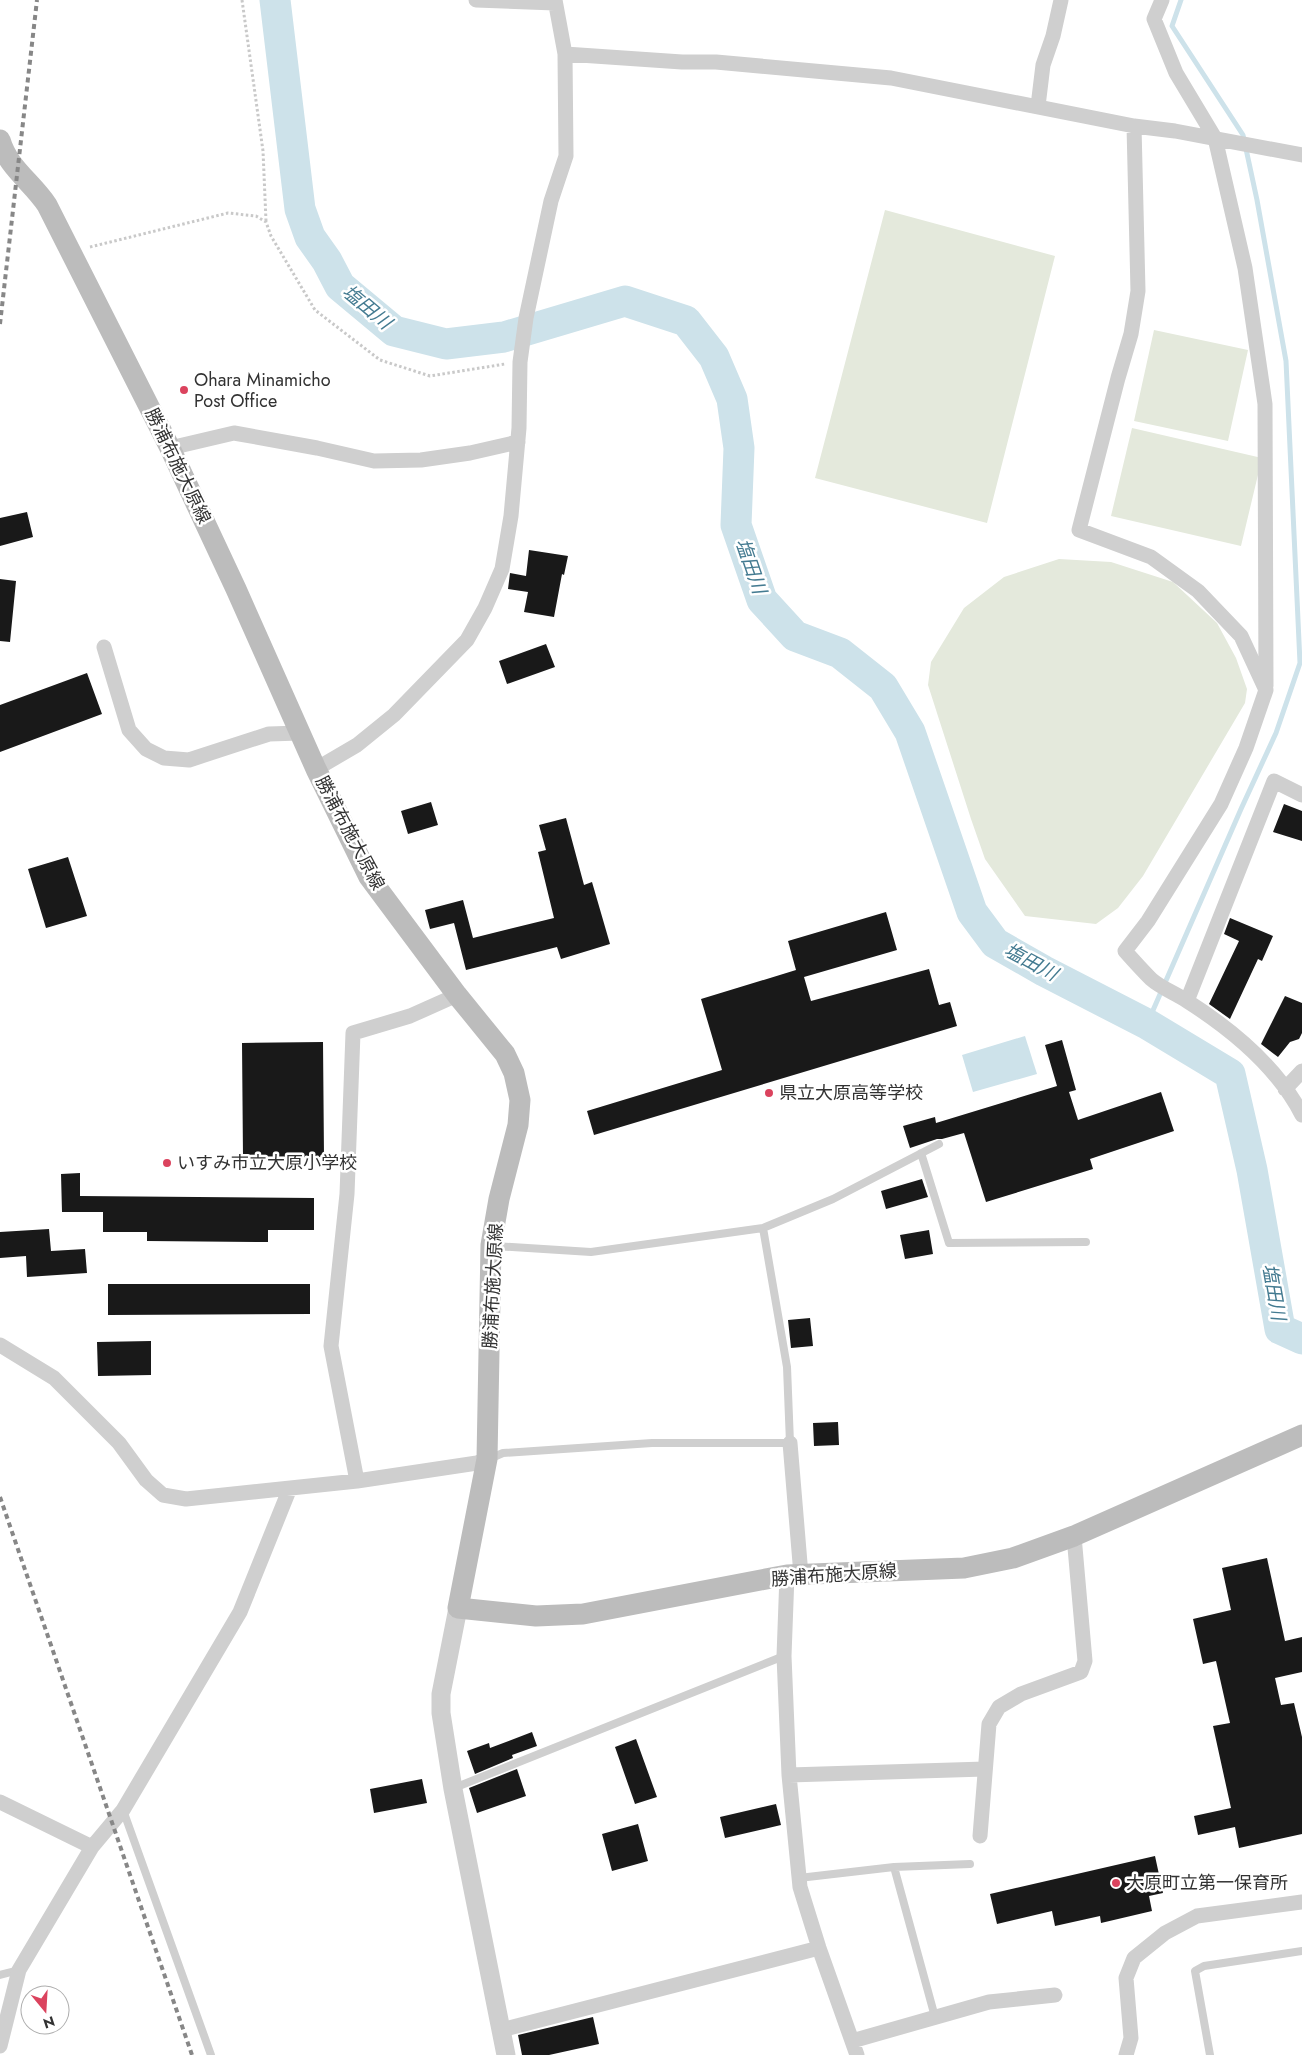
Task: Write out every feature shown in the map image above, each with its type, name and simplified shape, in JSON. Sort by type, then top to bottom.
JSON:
[{"type":"main road","name":"勝浦布施大原線","points":[[0,140],[3,152],[18,174],[37,190],[47,205],[170,448],[236,589],[316,769],[369,877],[457,995],[505,1054],[514,1073],[520,1100],[518,1125],[499,1199],[491,1246],[488,1459],[458,1608],[536,1616],[583,1614],[794,1575],[964,1568],[1012,1558],[1074,1536],[1302,1436]]},
{"type":"street","points":[[316,769],[358,745],[394,715],[467,640],[485,608],[502,569],[511,516],[518,442],[520,362],[526,318],[551,201],[566,156],[565,54],[555,2],[476,0]]},
{"type":"street","points":[[1038,106],[1043,64],[1053,36],[1061,0]]},
{"type":"street","points":[[1162,0],[1154,19],[1176,72],[1216,138],[1245,268],[1265,404],[1266,690],[1246,748],[1221,804],[1148,921],[1124,951],[1156,983],[1187,1001],[1231,1034],[1268,1067],[1302,1115]]},
{"type":"street","points":[[565,54],[682,62],[716,62],[891,78],[1134,126],[1216,138],[1302,155]]},
{"type":"street","points":[[1134,126],[1138,290],[1131,334],[1079,530],[1151,557],[1198,591],[1241,636],[1266,690]]},
{"type":"street","points":[[170,448],[234,433],[317,448],[374,461],[430,458],[470,453],[518,442]]},
{"type":"street","points":[[104,647],[129,730],[146,749],[164,758],[189,760],[269,734],[300,733]]},
{"type":"street","points":[[1187,1001],[1274,781],[1302,795]]},
{"type":"street","points":[[357,1481],[331,1346],[347,1194],[353,1033],[410,1016],[457,995]]},
{"type":"street","points":[[1285,1089],[1302,1071]]},
{"type":"street","points":[[0,1345],[54,1378],[119,1443],[146,1480],[162,1495],[186,1500],[357,1481],[477,1463],[488,1459]]},
{"type":"street","points":[[790,1443],[794,1575],[784,1656],[789,1775],[799,1878],[800,1887],[819,1948],[854,2048],[935,2017],[989,2002],[1055,1994]]},
{"type":"street","points":[[0,2046],[19,1970],[92,1847],[123,1810],[240,1612],[290,1488]]},
{"type":"street","points":[[980,1836],[989,1724],[999,1707],[1021,1694],[1081,1672],[1085,1660],[1074,1536]]},
{"type":"street","points":[[458,1608],[441,1694],[441,1714],[453,1788],[506,2055]]},
{"type":"street","points":[[789,1775],[985,1769]]},
{"type":"street","points":[[0,1802],[92,1847]]},
{"type":"street","points":[[1126,2055],[1130,2038],[1126,1978],[1134,1958],[1165,1933],[1198,1916],[1302,1902]]},
{"type":"street","points":[[501,2030],[819,1948]]},
{"type":"lane","points":[[491,1246],[591,1252],[763,1228],[833,1199],[939,1144]]},
{"type":"lane","points":[[921,1154],[949,1243],[1086,1242]]},
{"type":"lane","points":[[488,1459],[502,1453],[652,1443],[790,1443],[787,1367],[763,1228]]},
{"type":"lane","points":[[453,1788],[784,1656]]},
{"type":"lane","points":[[123,1810],[211,2055]]},
{"type":"lane","points":[[799,1878],[894,1867],[970,1864]]},
{"type":"lane","points":[[894,1867],[935,2017]]},
{"type":"lane","points":[[1210,2055],[1195,1971],[1204,1966],[1302,1951]]},
{"type":"lane","points":[[0,1976],[19,1970]]},
{"type":"path","points":[[242,0],[263,151],[266,222],[271,236],[315,310],[380,360],[430,376],[520,362]]},
{"type":"path","points":[[71,252],[228,213],[256,216],[266,222]]},
{"type":"shaded area","points":[[885,210],[1055,256],[987,523],[815,478]]},
{"type":"shaded area","points":[[1154,330],[1248,350],[1228,441],[1134,421]]},
{"type":"shaded area","points":[[1132,428],[1262,458],[1241,546],[1111,516]]},
{"type":"shaded area","points":[[1059,559],[1111,562],[1173,582],[1217,623],[1236,658],[1247,689],[1245,703],[1143,876],[1118,908],[1096,924],[1025,916],[985,859],[928,685],[931,662],[964,608],[1004,577]]},
{"type":"water","points":[[1025,1036],[1037,1074],[973,1092],[962,1055]]},
{"type":"building","points":[[27,512],[33,537],[0,546],[0,518]]},
{"type":"building","points":[[529,550],[568,556],[564,575],[562,574],[554,617],[524,612],[528,592],[508,589],[510,573],[526,576]]},
{"type":"building","points":[[0,579],[16,581],[10,642],[0,641]]},
{"type":"building","points":[[546,644],[555,667],[507,684],[499,661]]},
{"type":"building","points":[[87,673],[102,714],[0,752],[0,705]]},
{"type":"building","points":[[431,802],[438,825],[408,834],[401,811]]},
{"type":"building","points":[[1284,804],[1302,811],[1302,841],[1273,832]]},
{"type":"building","points":[[566,818],[584,885],[592,882],[610,944],[561,959],[557,947],[466,970],[454,923],[430,929],[425,910],[463,900],[473,938],[554,918],[538,852],[546,850],[539,825]]},
{"type":"building","points":[[68,857],[87,916],[46,928],[28,869]]},
{"type":"building","points":[[886,912],[897,950],[804,977],[811,1001],[929,969],[939,1005],[950,1002],[957,1026],[594,1135],[587,1111],[722,1070],[701,999],[796,970],[788,941]]},
{"type":"building","points":[[1230,918],[1273,936],[1262,961],[1258,959],[1230,1019],[1209,1004],[1239,941],[1224,934]]},
{"type":"building","points":[[1285,996],[1302,1003],[1302,1033],[1299,1039],[1290,1042],[1278,1057],[1261,1044]]},
{"type":"building","points":[[1062,1040],[1076,1090],[1069,1092],[1078,1120],[1161,1092],[1174,1131],[1090,1159],[1093,1169],[986,1202],[964,1133],[910,1148],[903,1126],[935,1117],[936,1123],[1057,1086],[1045,1045]]},
{"type":"building","points":[[323,1042],[324,1157],[243,1158],[242,1043]]},
{"type":"building","points":[[80,1173],[80,1196],[314,1198],[314,1230],[268,1230],[268,1242],[147,1241],[147,1232],[103,1232],[103,1212],[62,1212],[61,1174]]},
{"type":"building","points":[[922,1179],[928,1197],[886,1209],[881,1191]]},
{"type":"building","points":[[49,1229],[51,1251],[85,1249],[87,1273],[27,1277],[26,1256],[0,1258],[0,1232]]},
{"type":"building","points":[[929,1230],[933,1254],[905,1259],[900,1235]]},
{"type":"building","points":[[108,1284],[310,1284],[310,1314],[108,1315]]},
{"type":"building","points":[[810,1318],[813,1346],[791,1348],[788,1320]]},
{"type":"building","points":[[151,1341],[151,1375],[98,1376],[97,1342]]},
{"type":"building","points":[[838,1422],[839,1445],[814,1446],[813,1423]]},
{"type":"building","points":[[1267,1558],[1285,1641],[1302,1637],[1302,1672],[1275,1678],[1281,1705],[1294,1703],[1302,1737],[1302,1834],[1239,1848],[1235,1827],[1198,1835],[1194,1816],[1231,1808],[1213,1726],[1230,1723],[1216,1661],[1203,1664],[1193,1619],[1231,1610],[1222,1568]]},
{"type":"building","points":[[532,1732],[537,1746],[512,1755],[513,1758],[475,1774],[467,1751],[489,1743],[490,1748]]},
{"type":"building","points":[[636,1739],[657,1797],[635,1804],[615,1747]]},
{"type":"building","points":[[517,1769],[526,1796],[477,1813],[469,1788]]},
{"type":"building","points":[[422,1779],[427,1803],[374,1813],[370,1789]]},
{"type":"building","points":[[776,1804],[781,1825],[725,1838],[720,1817]]},
{"type":"building","points":[[638,1824],[648,1861],[612,1871],[602,1834]]},
{"type":"building","points":[[1155,1856],[1163,1893],[1149,1896],[1152,1911],[1101,1923],[1100,1916],[1055,1926],[1052,1911],[997,1924],[990,1894]]},
{"type":"building","points":[[593,2017],[599,2044],[549,2055],[522,2055],[518,2035]]},
{"type":"waterway","name":"塩田川","points":[[275,0],[300,209],[310,237],[327,261],[340,286],[394,331],[446,344],[504,337],[625,301],[686,321],[714,357],[732,399],[739,448],[736,525],[762,600],[795,636],[840,653],[883,687],[910,732],[972,912],[995,943],[1044,971],[1147,1024],[1230,1074],[1252,1170],[1280,1329],[1302,1339]]},
{"type":"waterway","points":[[1147,1024],[1276,733],[1300,663],[1286,361],[1257,200],[1243,135],[1172,26],[1181,0]]},
{"type":"railway","points":[[0,324],[37,0]]},
{"type":"railway","points":[[0,1497],[192,2055]]},
{"type":"place","name":"Ohara Minamicho Post Office","points":[[184,390]]},
{"type":"place","name":"県立大原高等学校","points":[[769,1093]]},
{"type":"place","name":"いすみ市立大原小学校","points":[[167,1163]]},
{"type":"place","name":"大原町立第一保育所","points":[[1116,1883]]}]
